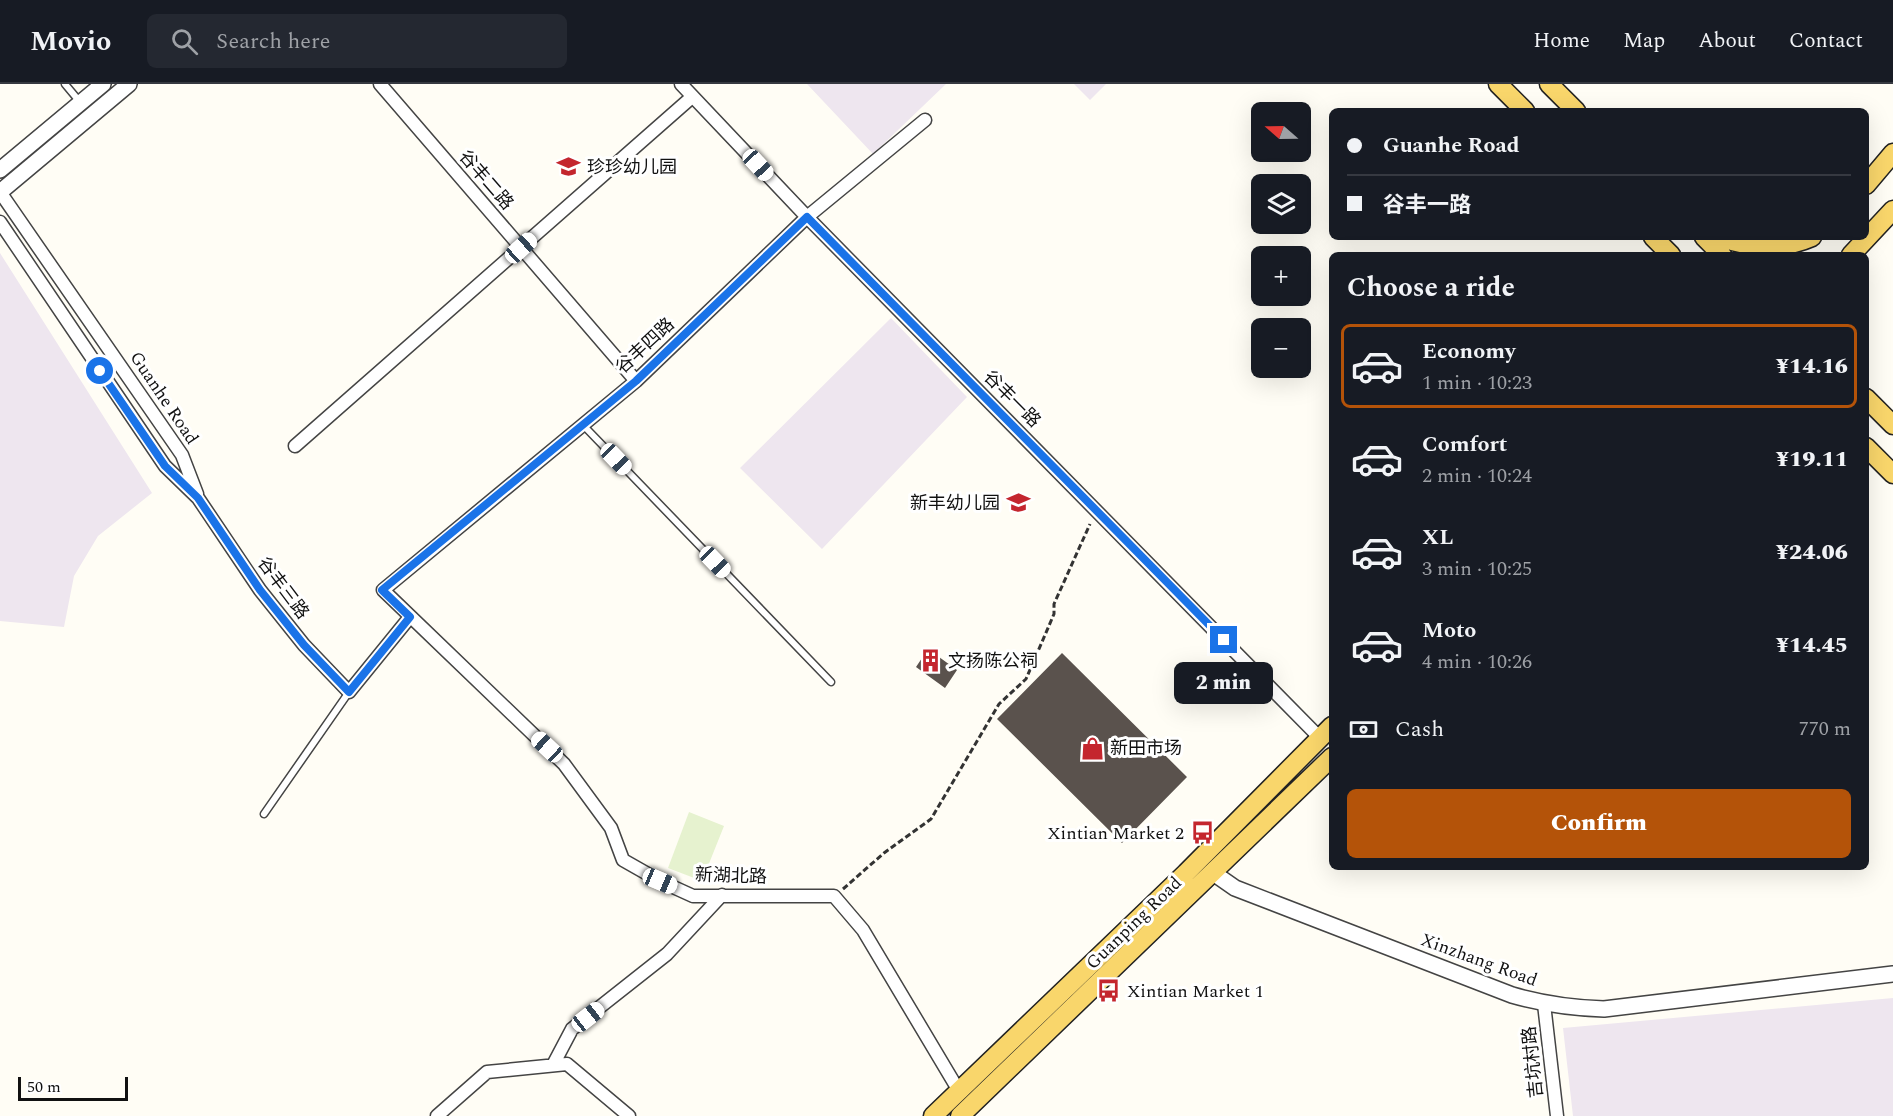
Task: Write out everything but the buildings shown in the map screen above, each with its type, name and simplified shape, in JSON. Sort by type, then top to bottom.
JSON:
[{"type":"main road","points":[[1498,84],[1522,108]]},
{"type":"main road","points":[[1549,84],[1573,108]]},
{"type":"main road","points":[[1869,181],[1893,153]]},
{"type":"main road","points":[[1869,236],[1893,210]]},
{"type":"main road","points":[[1656,240],[1668,252]]},
{"type":"main road","points":[[1707,240],[1719,252]]},
{"type":"main road","points":[[1732,240],[1764,246],[1799,243],[1806,240]]},
{"type":"main road","points":[[1803,252],[1815,240]]},
{"type":"main road","points":[[1854,252],[1865,240]]},
{"type":"main road","points":[[1869,401],[1893,425]]},
{"type":"main road","points":[[1869,450],[1893,474]]},
{"type":"main road","name":"Guanping Road","points":[[933,1116],[1186,873],[1326,732]]},
{"type":"main road","name":"Guanping Road","points":[[960,1116],[1329,760]]},
{"type":"street","points":[[0,170],[103,84]]},
{"type":"street","points":[[0,192],[129,84]]},
{"type":"street","name":"谷丰二路","points":[[380,84],[636,381]]},
{"type":"street","name":"谷丰一路","points":[[681,84],[807,217],[1096,511],[1326,732]]},
{"type":"street","points":[[295,446],[692,97]]},
{"type":"street","points":[[80,103],[91,115]]},
{"type":"street","name":"谷丰四路","points":[[382,590],[636,381],[807,217],[925,120]]},
{"type":"street","name":"Guanhe Road","points":[[0,192],[182,455],[198,498]]},
{"type":"street","name":"Guanhe Road","points":[[0,222],[165,466],[198,498]]},
{"type":"street","name":"谷丰三路","points":[[198,498],[260,590],[304,645],[349,692]]},
{"type":"street","name":"新湖北路","points":[[382,590],[564,764],[611,828],[623,860],[693,896],[834,896]]},
{"type":"street","points":[[349,692],[410,617]]},
{"type":"street","name":"Xinzhang Road","points":[[1212,872],[1235,888],[1512,995],[1544,1004],[1604,1009],[1893,974]]},
{"type":"street","points":[[553,1065],[572,1029],[667,954],[722,895]]},
{"type":"street","points":[[834,896],[863,930],[959,1091]]},
{"type":"street","name":"吉坑村路","points":[[1544,1004],[1557,1116]]},
{"type":"street","points":[[436,1116],[487,1072],[567,1064],[629,1116]]},
{"type":"lane","points":[[65,84],[80,103]]},
{"type":"lane","points":[[583,425],[831,682]]},
{"type":"lane","points":[[264,814],[349,692]]},
{"type":"path","points":[[834,896],[884,854],[931,819],[999,704],[1026,679],[1054,614],[1054,604],[1096,511]]},
{"type":"shaded area","points":[[807,84],[946,84],[873,154]]},
{"type":"shaded area","points":[[1074,84],[1106,84],[1090,100]]},
{"type":"shaded area","points":[[0,253],[152,493],[98,536],[74,576],[64,627],[0,621]]},
{"type":"shaded area","points":[[891,318],[967,397],[822,549],[740,468]]},
{"type":"shaded area","points":[[1893,998],[1893,1116],[1573,1116],[1563,1028]]},
{"type":"green space","points":[[689,812],[724,826],[702,881],[668,868]]},
{"type":"place","name":"珍珍幼儿园","points":[[569,167]]},
{"type":"place","name":"新丰幼儿园","points":[[1018,503]]},
{"type":"place","name":"文扬陈公祠","points":[[930,661]]},
{"type":"place","name":"新田市场","points":[[1092,748]]},
{"type":"place","name":"Xintian Market 2","points":[[1202,833]]},
{"type":"place","name":"Xintian Market 1","points":[[1109,991]]},
{"type":"route","points":[[100,371],[165,466],[198,498],[260,590],[304,645],[349,692],[380,651],[410,617],[382,590],[636,381],[807,217],[1224,640]]}]
